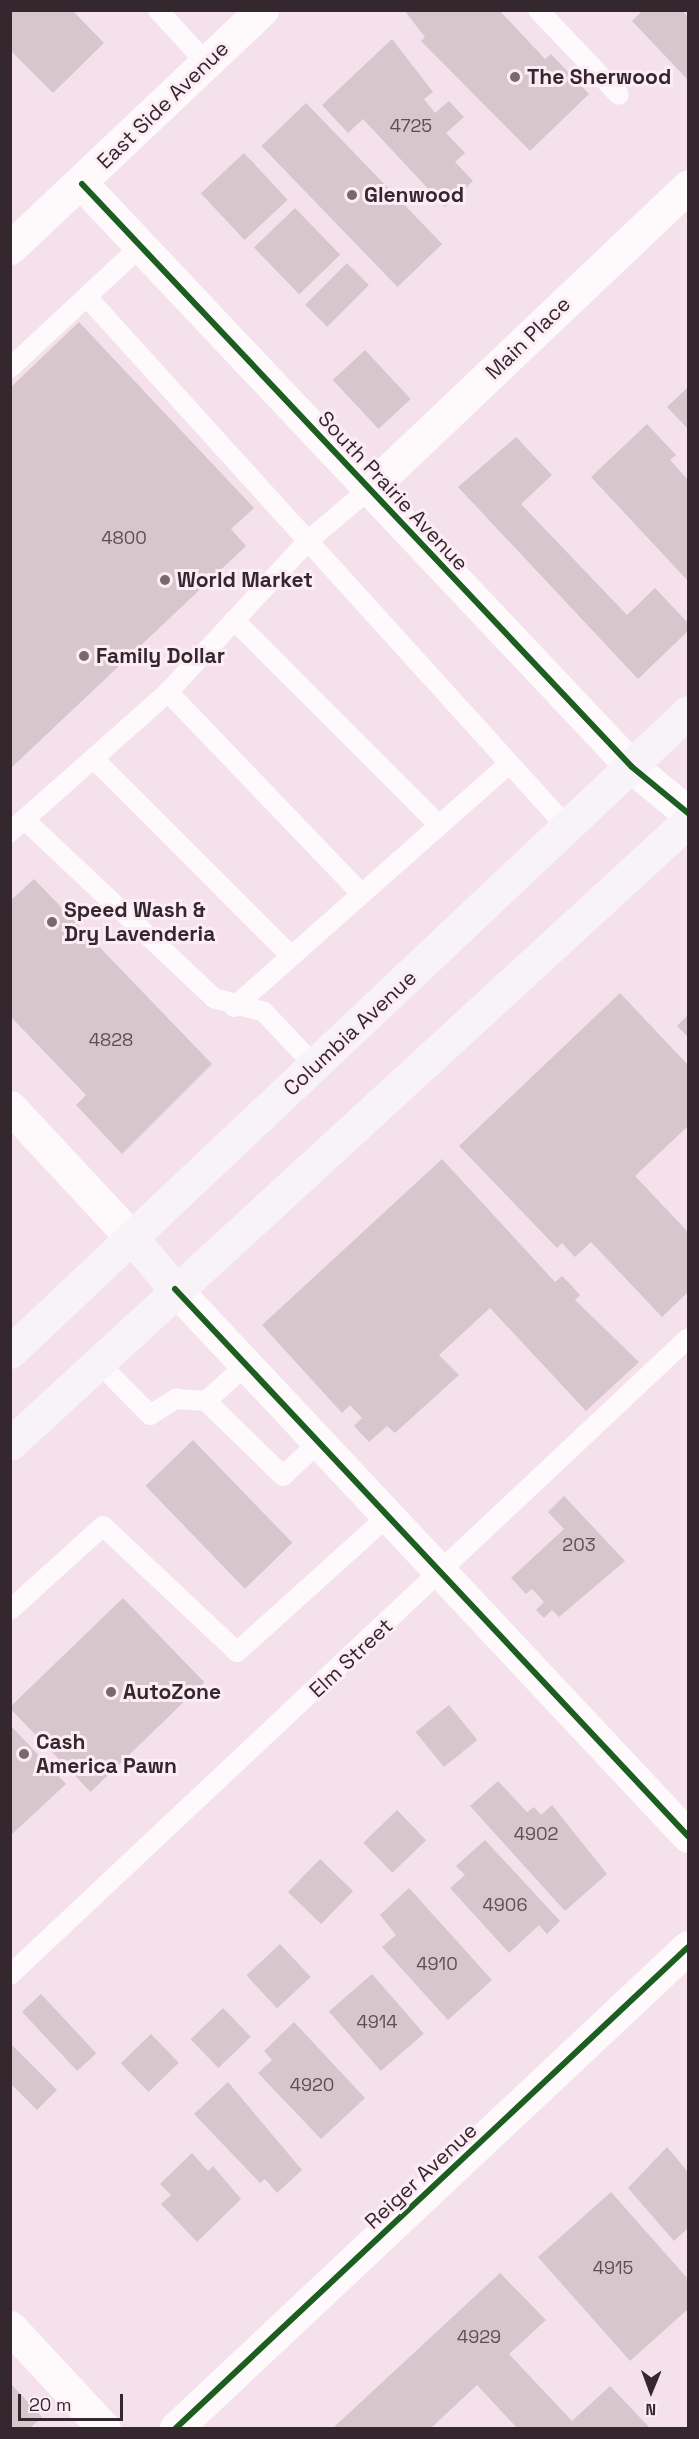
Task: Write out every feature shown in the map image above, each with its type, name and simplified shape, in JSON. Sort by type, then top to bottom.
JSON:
[{"type":"main road","name":"Columbia Avenue","points":[[10,1352],[688,712]]},
{"type":"main road","points":[[10,1444],[175,1289],[688,821]]},
{"type":"main road","points":[[132,1238],[175,1289]]},
{"type":"street","name":"East Side Avenue","points":[[10,248],[82,184],[262,10]]},
{"type":"street","name":"South Prairie Avenue","points":[[82,184],[368,490],[632,766],[688,813]]},
{"type":"street","name":"Main Place","points":[[368,490],[688,186]]},
{"type":"street","points":[[10,1107],[132,1238]]},
{"type":"street","points":[[175,1289],[437,1574],[688,1836]]},
{"type":"street","name":"Reiger Avenue","points":[[176,2428],[688,1947]]},
{"type":"street","points":[[10,2327],[104,2428]]},
{"type":"lane","points":[[158,10],[206,63]]},
{"type":"lane","points":[[538,10],[619,95]]},
{"type":"lane","points":[[10,368],[141,246]]},
{"type":"lane","points":[[87,297],[567,827]]},
{"type":"lane","points":[[315,1066],[264,1012],[234,1007],[214,998],[18,826],[96,761],[168,692],[309,540],[368,490]]},
{"type":"lane","points":[[234,620],[439,825]]},
{"type":"lane","points":[[168,692],[362,894]]},
{"type":"lane","points":[[96,761],[291,956]]},
{"type":"lane","points":[[234,1007],[509,764]]},
{"type":"lane","name":"Elm Street","points":[[10,1975],[688,1338]]},
{"type":"lane","points":[[98,1362],[150,1415],[176,1399],[206,1401],[284,1476],[317,1444]]},
{"type":"lane","points":[[206,1401],[246,1365]]},
{"type":"lane","points":[[10,1610],[103,1526],[237,1652],[386,1518]]},
{"type":"building","points":[[10,10],[72,10],[104,43],[53,93],[10,50]]},
{"type":"building","name":"The Sherwood","points":[[404,10],[499,10],[545,59],[551,54],[589,94],[530,151],[421,41],[425,37]]},
{"type":"building","points":[[643,10],[682,10],[688,17],[688,80],[632,21]]},
{"type":"building","points":[[392,39],[433,92],[424,99],[435,113],[449,101],[464,117],[446,133],[465,153],[455,162],[473,181],[445,207],[363,119],[348,133],[322,105]]},
{"type":"building","name":"Glenwood","points":[[306,103],[442,244],[398,287],[261,146]]},
{"type":"building","points":[[244,153],[288,200],[244,240],[201,193]]},
{"type":"building","points":[[295,208],[340,255],[299,294],[254,248]]},
{"type":"building","points":[[347,263],[369,285],[327,327],[305,305]]},
{"type":"building","points":[[79,322],[254,508],[231,529],[246,546],[10,769],[10,388]]},
{"type":"building","points":[[365,350],[411,399],[379,429],[333,380]]},
{"type":"building","points":[[688,387],[688,429],[667,407]]},
{"type":"building","points":[[647,424],[676,455],[670,460],[688,480],[688,581],[591,477]]},
{"type":"building","points":[[516,437],[552,475],[521,504],[627,615],[655,588],[688,623],[688,631],[638,679],[458,487]]},
{"type":"building","points":[[34,879],[212,1064],[122,1154],[76,1105],[86,1095],[10,1016],[10,901]]},
{"type":"building","points":[[620,993],[688,1065],[688,1126],[635,1176],[688,1232],[688,1292],[662,1317],[591,1242],[575,1257],[562,1243],[557,1248],[459,1146]]},
{"type":"building","points":[[688,1015],[688,1037],[677,1026]]},
{"type":"building","points":[[442,1159],[555,1282],[562,1276],[568,1282],[580,1295],[575,1300],[639,1362],[586,1411],[490,1308],[439,1355],[459,1375],[395,1433],[387,1426],[369,1442],[354,1426],[362,1418],[350,1405],[342,1413],[262,1325]]},
{"type":"building","points":[[193,1440],[292,1543],[245,1589],[146,1486]]},
{"type":"building","points":[[564,1496],[625,1561],[559,1617],[552,1610],[544,1618],[536,1610],[544,1602],[532,1589],[526,1594],[511,1578],[564,1529],[548,1512]]},
{"type":"building","name":"AutoZone","points":[[123,1598],[204,1682],[91,1792],[10,1707]]},
{"type":"building","points":[[449,1705],[477,1740],[444,1767],[416,1732]]},
{"type":"building","name":"Cash America Pawn","points":[[10,1725],[66,1784],[10,1836]]},
{"type":"building","points":[[498,1781],[527,1812],[534,1807],[541,1815],[552,1805],[607,1874],[565,1911],[470,1806]]},
{"type":"building","points":[[397,1810],[426,1840],[392,1873],[363,1843]]},
{"type":"building","points":[[485,1840],[560,1921],[547,1934],[539,1925],[509,1953],[450,1888],[465,1875],[456,1866]]},
{"type":"building","points":[[320,1859],[353,1891],[321,1924],[288,1892]]},
{"type":"building","points":[[409,1888],[492,1980],[448,2020],[382,1947],[396,1935],[380,1915]]},
{"type":"building","points":[[280,1944],[311,1977],[277,2008],[246,1975]]},
{"type":"building","points":[[372,1974],[424,2034],[381,2071],[329,2011]]},
{"type":"building","points":[[41,1994],[96,2053],[77,2071],[22,2012]]},
{"type":"building","points":[[223,2008],[251,2037],[218,2068],[191,2039]]},
{"type":"building","points":[[294,2022],[365,2098],[321,2139],[258,2073],[272,2060],[264,2051]]},
{"type":"building","points":[[151,2034],[179,2063],[149,2092],[121,2063]]},
{"type":"building","points":[[10,2043],[57,2090],[37,2110],[10,2083]]},
{"type":"building","points":[[228,2082],[302,2170],[277,2193],[265,2179],[260,2183],[194,2114]]},
{"type":"building","points":[[667,2147],[688,2172],[688,2228],[674,2241],[628,2188]]},
{"type":"building","points":[[192,2153],[208,2171],[213,2166],[241,2199],[197,2242],[161,2204],[171,2195],[160,2184]]},
{"type":"building","points":[[611,2192],[688,2279],[688,2309],[630,2361],[538,2257]]},
{"type":"building","points":[[500,2273],[546,2320],[509,2354],[572,2421],[610,2386],[650,2428],[517,2428],[477,2385],[431,2428],[333,2428]]},
{"type":"building","points":[[10,2383],[42,2417],[30,2428],[10,2428]]},
{"type":"cycle path","points":[[82,184],[632,767],[688,813]]},
{"type":"cycle path","points":[[175,1289],[688,1836]]},
{"type":"cycle path","points":[[176,2428],[688,1947]]},
{"type":"place","name":"The Sherwood","points":[[515,77]]},
{"type":"place","name":"Glenwood","points":[[352,195]]},
{"type":"place","name":"World Market","points":[[165,580]]},
{"type":"place","name":"Family Dollar","points":[[84,656]]},
{"type":"place","name":"Speed Wash & Dry Lavenderia","points":[[52,922]]},
{"type":"place","name":"AutoZone","points":[[111,1692]]},
{"type":"place","name":"Cash America Pawn","points":[[24,1754]]}]
